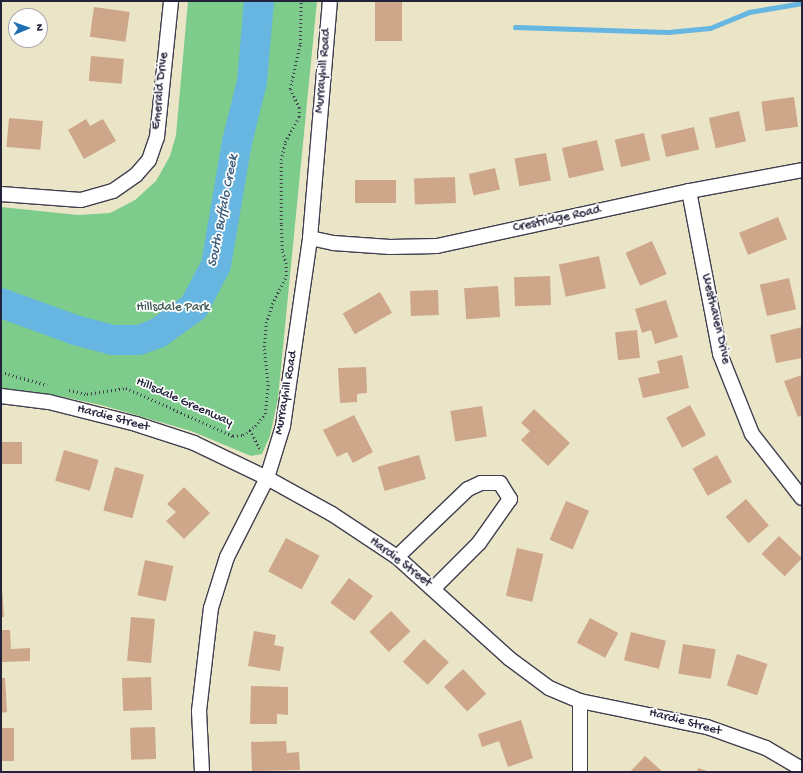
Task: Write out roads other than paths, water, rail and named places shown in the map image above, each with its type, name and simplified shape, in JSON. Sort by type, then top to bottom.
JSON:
[{"type":"street","name":"Emerald Drive","points":[[1,194],[81,200],[113,191],[136,175],[149,160],[157,137],[171,1]]},
{"type":"street","name":"Murrayhill Road","points":[[202,772],[199,711],[210,608],[227,557],[267,478],[283,426],[310,238],[330,1]]},
{"type":"street","name":"Crestridge Road","points":[[310,238],[333,243],[390,247],[437,246],[689,191],[802,170]]},
{"type":"street","name":"Westhaven Drive","points":[[689,191],[720,354],[752,434],[785,480],[802,498]]},
{"type":"street","name":"Hardie Street","points":[[1,396],[49,402],[136,424],[194,443],[267,478],[332,514],[397,557],[434,588],[510,659],[549,688],[580,701],[707,727],[766,748],[802,769]]},
{"type":"street","points":[[397,557],[468,489],[481,483],[500,483],[510,499],[479,543],[434,588]]},
{"type":"street","points":[[580,701],[580,772]]},
{"type":"waterway","name":"South Buffalo Creek","points":[[1,303],[75,330],[112,340],[139,340],[158,333],[194,307],[216,265],[237,142],[252,82],[259,1]]},
{"type":"waterway","points":[[515,27],[668,32],[710,28],[749,12],[802,3]]},
{"type":"park label","name":"Hillsdale Park","points":[[173,308]]}]
